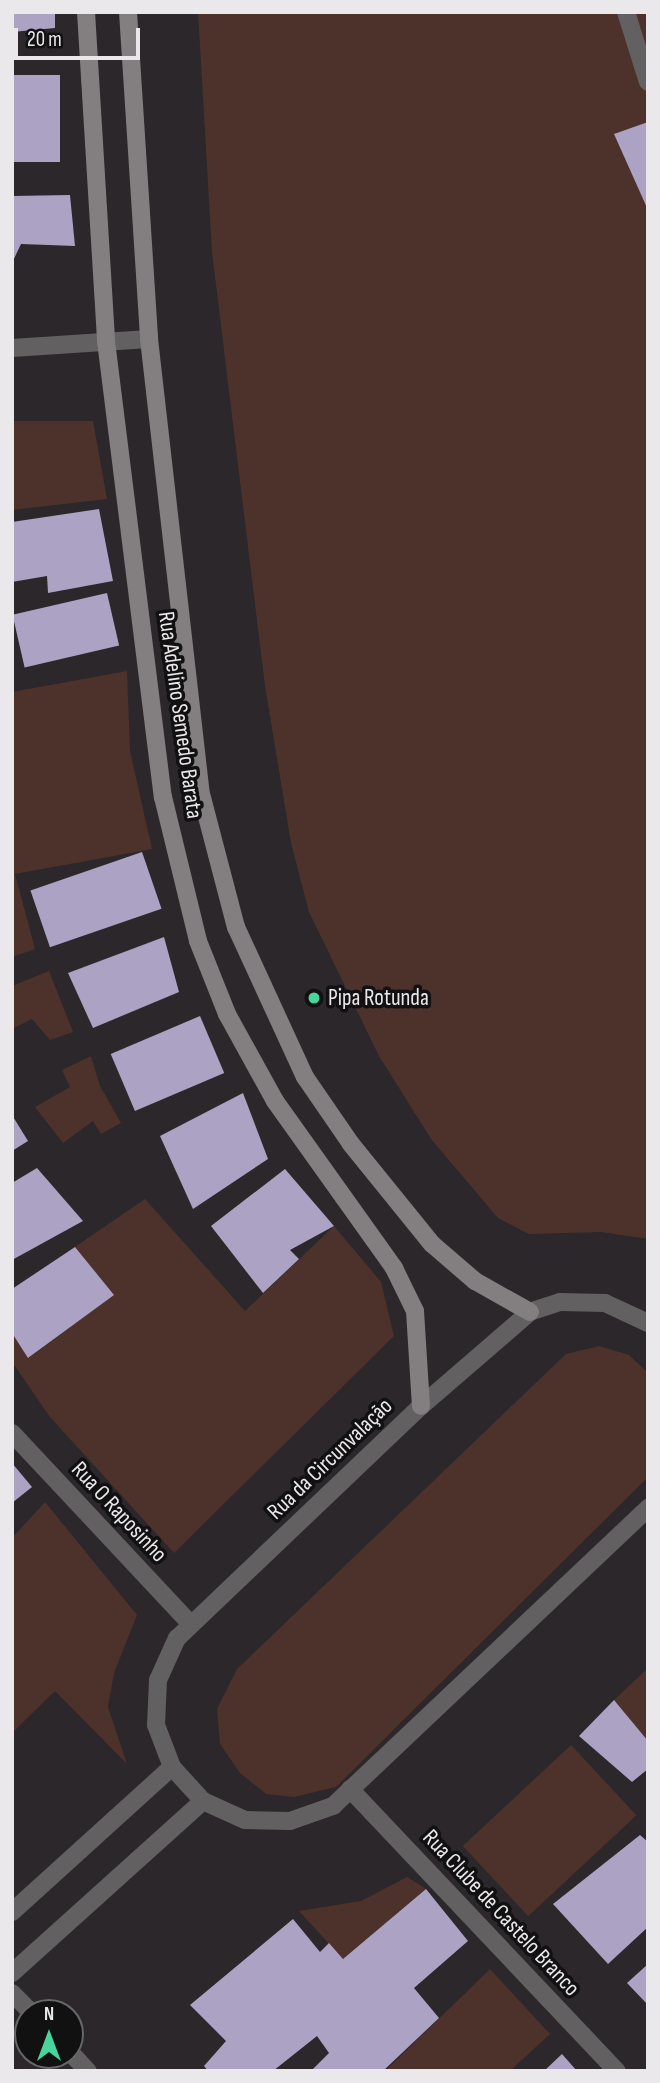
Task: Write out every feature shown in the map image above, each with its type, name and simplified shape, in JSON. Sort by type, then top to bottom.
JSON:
[{"type":"main road","name":"Rua Adelino Semedo Barata","points":[[86,12],[106,341],[163,797],[198,941],[228,1014],[275,1101],[394,1268],[415,1311],[421,1406]]},
{"type":"main road","name":"Rua Adelino Semedo Barata","points":[[128,12],[149,338],[200,790],[236,927],[305,1077],[351,1144],[432,1244],[475,1281],[530,1312]]},
{"type":"street","points":[[626,12],[648,82]]},
{"type":"street","points":[[12,348],[149,338]]},
{"type":"street","name":"Rua da Circunvalação","points":[[648,1323],[605,1303],[560,1302],[530,1312],[421,1406],[177,1638],[158,1680],[156,1725],[172,1767],[203,1801],[245,1820],[290,1821],[333,1806],[648,1508]]},
{"type":"street","name":"Rua O Raposinho","points":[[12,1433],[191,1624]]},
{"type":"street","points":[[12,1912],[172,1767]]},
{"type":"street","name":"Rua Clube de Castelo Branco","points":[[350,1789],[617,2071]]},
{"type":"street","points":[[12,1973],[203,1801]]},
{"type":"shaded area","points":[[198,12],[648,12],[648,1239],[601,1232],[529,1234],[498,1218],[431,1139],[379,1056],[309,912],[291,843],[265,686],[212,252]]},
{"type":"shaded area","points":[[12,421],[93,421],[107,499],[12,510]]},
{"type":"shaded area","points":[[127,671],[130,751],[152,849],[15,874],[35,949],[12,957],[12,692]]},
{"type":"shaded area","points":[[49,971],[73,1032],[50,1040],[32,1019],[12,1029],[12,986]]},
{"type":"shaded area","points":[[91,1056],[100,1086],[121,1123],[101,1134],[93,1121],[63,1143],[35,1107],[70,1087],[62,1070]]},
{"type":"shaded area","points":[[145,1199],[245,1311],[334,1226],[381,1282],[394,1336],[174,1553],[50,1417],[12,1362],[12,1333],[29,1358],[113,1295],[75,1247]]},
{"type":"shaded area","points":[[599,1346],[629,1355],[648,1373],[648,1477],[336,1787],[294,1797],[266,1794],[240,1773],[220,1744],[217,1709],[237,1669],[566,1354]]},
{"type":"shaded area","points":[[45,1502],[137,1615],[114,1673],[108,1707],[127,1764],[55,1691],[12,1733],[12,1538]]},
{"type":"shaded area","points":[[648,1668],[648,1741],[614,1700]]},
{"type":"shaded area","points":[[571,1745],[636,1815],[528,1916],[463,1846]]},
{"type":"shaded area","points":[[407,1877],[426,1889],[343,1959],[299,1911],[361,1901]]},
{"type":"shaded area","points":[[490,1969],[550,2034],[510,2071],[385,2071]]},
{"type":"building","points":[[12,12],[55,12],[55,28],[12,32]]},
{"type":"building","points":[[12,75],[60,75],[60,162],[12,162]]},
{"type":"building","points":[[648,122],[648,210],[614,134]]},
{"type":"building","points":[[70,195],[75,246],[21,244],[12,263],[12,196]]},
{"type":"building","points":[[99,509],[113,581],[48,593],[47,576],[12,582],[12,522]]},
{"type":"building","points":[[107,593],[119,646],[25,667],[12,615]]},
{"type":"building","points":[[142,852],[162,909],[50,947],[30,890]]},
{"type":"building","points":[[164,937],[179,992],[93,1028],[68,973]]},
{"type":"building","points":[[200,1016],[224,1073],[135,1111],[111,1054]]},
{"type":"building","points":[[243,1093],[268,1159],[193,1209],[160,1136]]},
{"type":"building","points":[[12,1115],[28,1141],[12,1151]]},
{"type":"building","points":[[37,1168],[83,1221],[12,1260],[12,1183]]},
{"type":"building","points":[[285,1169],[334,1226],[290,1250],[299,1259],[263,1293],[211,1226]]},
{"type":"building","points":[[75,1247],[114,1295],[28,1358],[12,1333],[12,1289]]},
{"type":"building","points":[[12,1463],[32,1487],[12,1503]]},
{"type":"building","points":[[614,1700],[648,1741],[648,1769],[632,1782],[579,1736]]},
{"type":"building","points":[[640,1835],[648,1842],[648,1927],[608,1964],[553,1904]]},
{"type":"building","points":[[426,1889],[468,1941],[414,1988],[439,2018],[383,2071],[311,2071],[329,2053],[317,2036],[273,2071],[208,2071],[204,2066],[226,2041],[190,2005],[293,1919],[320,1952],[329,1943],[343,1959]]},
{"type":"building","points":[[648,1964],[648,2005],[627,1983]]},
{"type":"building","points":[[562,2054],[577,2071],[544,2071]]},
{"type":"place","name":"Pipa Rotunda","points":[[314,998]]}]
